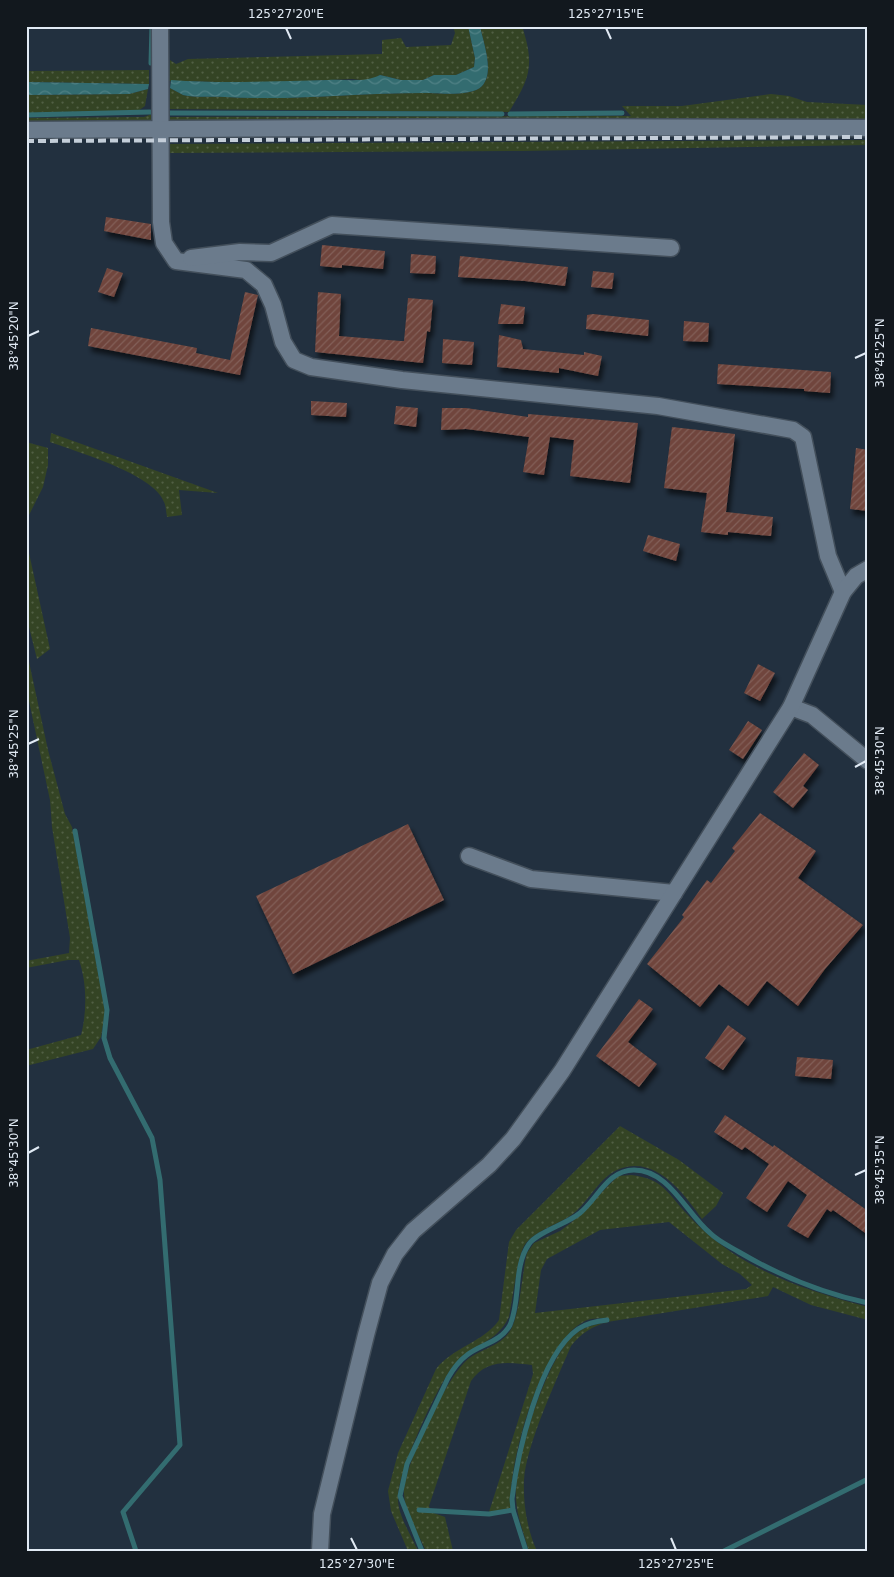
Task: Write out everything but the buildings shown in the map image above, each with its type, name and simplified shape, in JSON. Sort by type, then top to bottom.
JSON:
[{"type":"street","points":[[160,26],[159,129],[161,222],[164,243],[176,261],[246,270],[264,285],[273,306],[283,342],[294,360],[311,367],[402,380],[658,406],[793,430],[803,437],[828,556],[843,592]]},
{"type":"street","points":[[26,130],[868,128]]},
{"type":"street","points":[[176,261],[209,254],[271,253],[332,225],[671,248]]},
{"type":"street","points":[[320,1551],[322,1514],[366,1334],[380,1283],[395,1254],[413,1231],[489,1164],[513,1139],[562,1072],[791,707],[843,592],[856,576],[868,569]]},
{"type":"street","points":[[791,707],[812,715],[868,760]]},
{"type":"street","points":[[469,856],[531,879],[674,893]]},
{"type":"shaded area","points":[[453,26],[468,26],[475,58],[474,67],[456,75],[434,75],[423,80],[401,80],[380,75],[370,81],[352,79],[264,83],[169,81],[170,60],[176,64],[188,59],[382,54],[382,40],[401,38],[406,47],[451,45],[455,33]]},
{"type":"shaded area","points":[[480,26],[522,26],[528,52],[528,71],[522,90],[509,112],[169,109],[170,88],[188,96],[250,98],[398,93],[454,94],[471,92],[482,86],[488,73],[487,57]]},
{"type":"shaded area","points":[[149,70],[149,84],[26,82],[26,71]]},
{"type":"shaded area","points":[[148,89],[145,106],[138,111],[26,113],[26,95],[129,94]]},
{"type":"shaded area","points":[[771,94],[789,96],[807,102],[868,105],[868,121],[167,124],[167,117],[631,116],[622,106],[682,106]]},
{"type":"shaded area","points":[[152,114],[152,120],[148,124],[26,125],[26,118],[144,117]]},
{"type":"shaded area","points":[[868,140],[868,145],[522,151],[166,153],[166,144]]},
{"type":"shaded area","points":[[51,433],[218,493],[179,490],[182,515],[167,517],[164,502],[146,482],[113,465],[50,442]]},
{"type":"shaded area","points":[[26,442],[48,448],[48,465],[43,487],[27,519],[27,544],[50,649],[37,659],[26,615],[26,470],[29,456],[26,456]]},
{"type":"shaded area","points":[[26,648],[48,750],[65,814],[72,827],[105,1012],[101,1037],[93,1049],[26,1066],[26,1050],[81,1035],[85,998],[84,978],[79,960],[68,960],[26,968],[26,961],[69,953],[70,938],[52,827],[50,800],[26,687]]},
{"type":"shaded area","points":[[620,1126],[679,1160],[723,1193],[716,1206],[702,1219],[667,1178],[643,1167],[631,1166],[617,1170],[605,1178],[574,1213],[528,1240],[522,1251],[509,1317],[504,1326],[498,1333],[462,1357],[455,1364],[439,1389],[420,1428],[405,1468],[398,1497],[402,1517],[418,1551],[408,1551],[391,1511],[388,1491],[398,1453],[436,1369],[451,1355],[493,1328],[499,1320],[509,1242],[516,1230]]},
{"type":"shaded area","points":[[631,1175],[642,1177],[658,1184],[664,1188],[698,1225],[731,1252],[764,1271],[797,1285],[868,1307],[868,1320],[811,1305],[773,1287],[768,1296],[607,1322],[608,1318],[590,1319],[569,1333],[554,1353],[541,1378],[530,1406],[515,1464],[511,1490],[511,1510],[489,1512],[533,1374],[532,1365],[506,1363],[491,1365],[483,1369],[471,1381],[429,1506],[431,1512],[445,1517],[453,1551],[426,1551],[409,1516],[404,1494],[410,1465],[426,1425],[446,1388],[464,1363],[475,1354],[500,1341],[510,1331],[516,1315],[527,1253],[534,1243],[560,1231],[572,1222],[618,1176]],"holes":[[[669,1222],[722,1264],[740,1274],[752,1285],[746,1289],[535,1313],[541,1270],[547,1259],[600,1230]]]},
{"type":"shaded area","points":[[603,1323],[583,1334],[571,1346],[543,1412],[530,1449],[524,1480],[524,1498],[528,1525],[537,1551],[529,1551],[519,1519],[516,1499],[520,1462],[533,1413],[542,1389],[562,1349],[581,1330]]},
{"type":"water","points":[[468,26],[480,26],[488,65],[486,80],[482,86],[471,92],[454,94],[398,93],[250,98],[188,96],[170,88],[171,80],[230,82],[355,80],[368,79],[380,75],[401,80],[423,80],[434,75],[456,75],[474,67],[475,58]]},
{"type":"water","points":[[26,82],[149,84],[148,89],[129,94],[26,95]]},
{"type":"waterway","points":[[151,63],[152,26]]},
{"type":"waterway","points":[[26,115],[150,112]]},
{"type":"waterway","points":[[169,113],[502,114]]},
{"type":"waterway","points":[[510,114],[622,113]]},
{"type":"waterway","points":[[75,831],[107,1010],[104,1038],[110,1058],[152,1138],[160,1180],[180,1445],[123,1512],[136,1551]]},
{"type":"waterway","points":[[422,1551],[400,1496],[407,1464],[448,1378],[456,1365],[464,1357],[496,1339],[510,1325],[521,1263],[529,1244],[539,1236],[580,1213],[604,1186],[617,1175],[625,1171],[634,1170],[646,1172],[657,1177],[676,1194],[701,1225],[713,1236],[754,1261],[801,1283],[868,1303]]},
{"type":"waterway","points":[[526,1551],[513,1510],[512,1499],[519,1458],[532,1408],[541,1383],[564,1342],[581,1327],[607,1320]]},
{"type":"waterway","points":[[724,1551],[868,1479]]},
{"type":"waterway","points":[[419,1510],[489,1514],[513,1510]]},
{"type":"railway","points":[[26,141],[868,137]]}]
